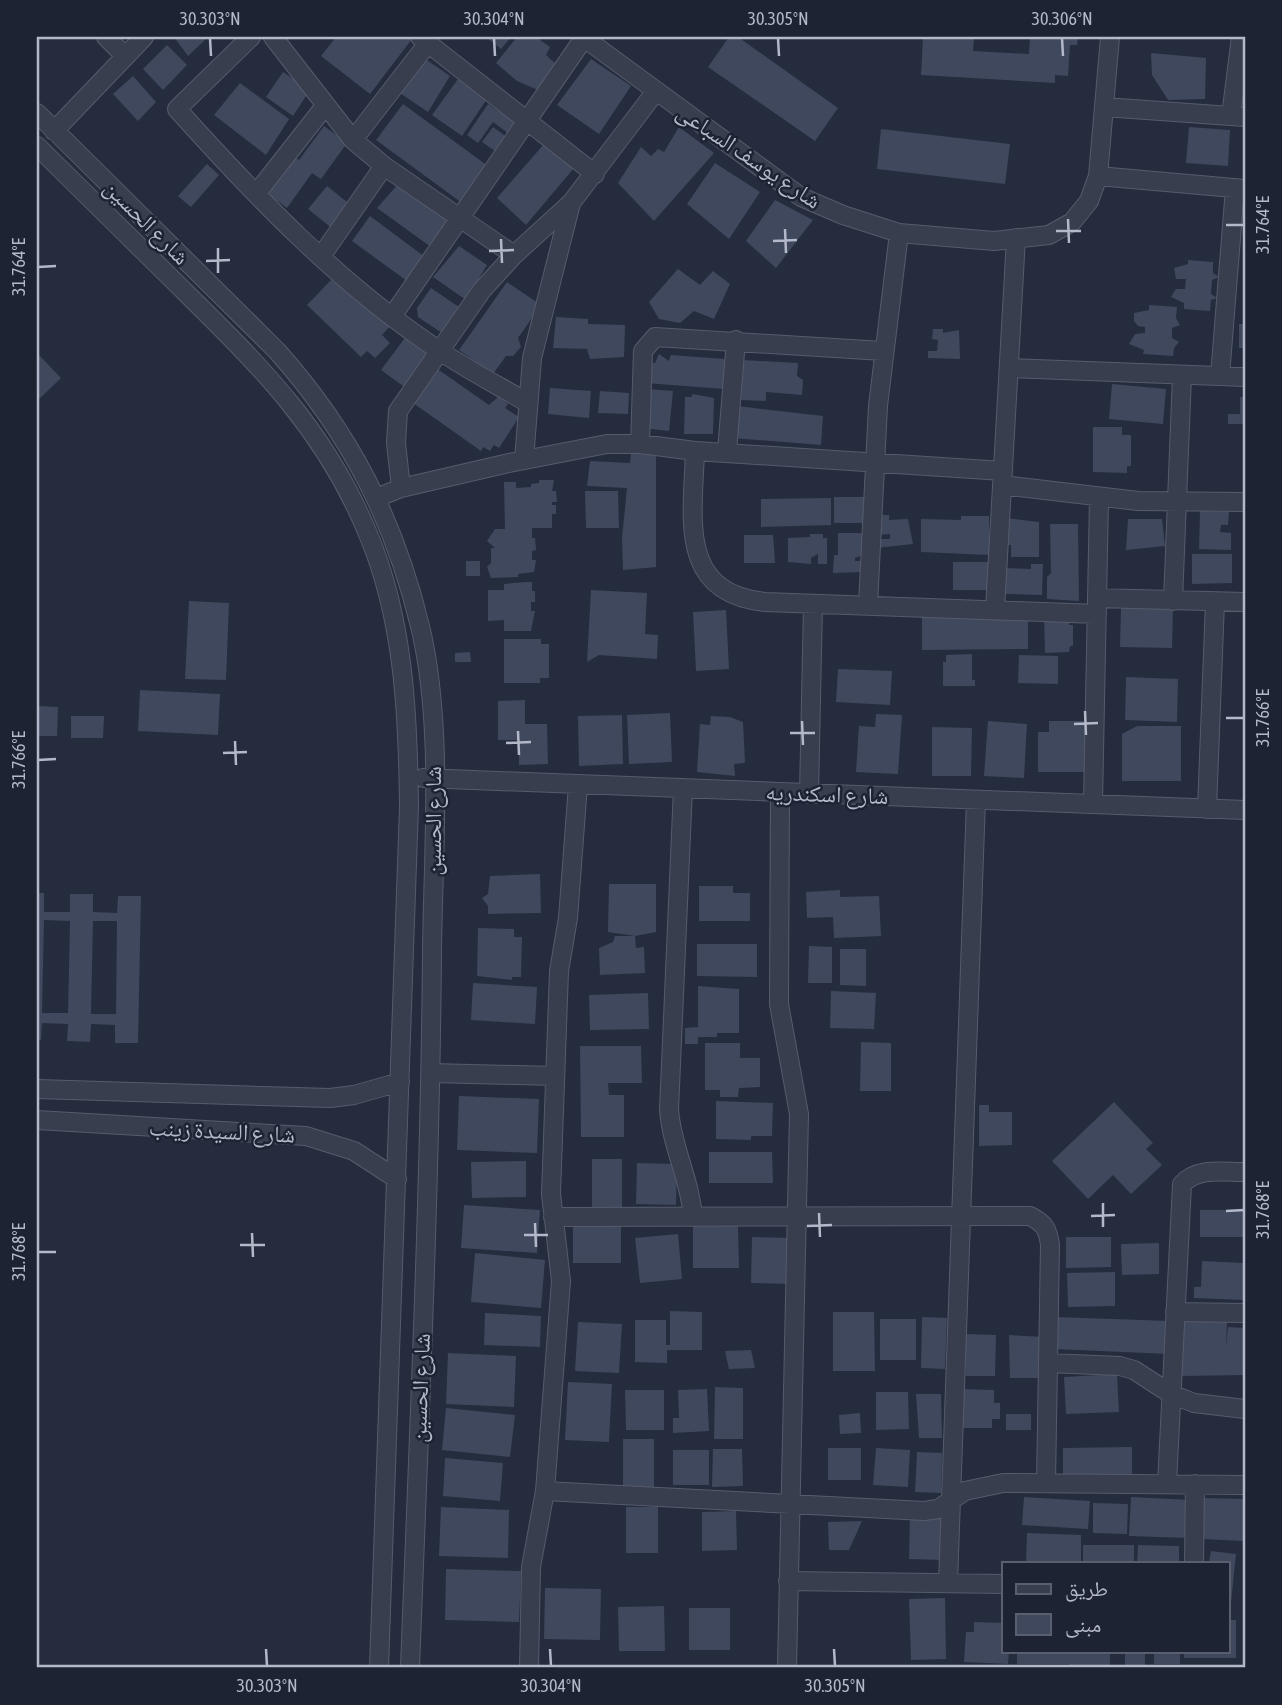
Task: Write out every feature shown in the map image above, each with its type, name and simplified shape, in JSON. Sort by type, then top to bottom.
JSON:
[{"type":"street","points":[[106,37],[125,57]]},
{"type":"street","points":[[54,131],[144,37]]},
{"type":"street","points":[[251,37],[177,109],[256,194],[393,315],[440,351],[528,403]]},
{"type":"street","points":[[273,37],[353,140],[384,166],[514,255]]},
{"type":"street","points":[[393,315],[584,37]]},
{"type":"street","name":"شارع يوسف السباعى","points":[[584,37],[801,197],[843,215],[899,233],[965,240],[1049,235],[1072,222],[1089,201],[1098,176],[1110,37]]},
{"type":"street","points":[[353,140],[424,40],[595,174]]},
{"type":"street","points":[[1104,107],[1238,117],[1242,43]]},
{"type":"street","points":[[401,488],[396,443],[398,411],[468,308],[514,255],[571,203],[656,91]]},
{"type":"street","points":[[256,194],[325,106]]},
{"type":"street","name":"شارع الحسين","points":[[37,113],[277,351],[339,427],[364,469],[406,571],[421,630],[430,690],[434,778],[431,1073],[410,1668]]},
{"type":"street","name":"شارع الحسين","points":[[37,146],[262,368],[297,408],[325,449],[370,537],[384,584],[404,680],[409,777],[379,1668]]},
{"type":"street","points":[[322,255],[384,166]]},
{"type":"street","points":[[1098,176],[1240,188],[1220,376]]},
{"type":"street","points":[[524,460],[532,358],[571,203]]},
{"type":"street","points":[[868,605],[874,462],[883,351],[899,233]]},
{"type":"street","points":[[995,610],[1016,238]]},
{"type":"street","points":[[640,443],[643,351],[647,343],[665,335],[883,351]]},
{"type":"street","points":[[727,451],[736,340]]},
{"type":"street","points":[[262,368],[277,351]]},
{"type":"street","points":[[1009,368],[1245,377]]},
{"type":"street","points":[[1173,601],[1182,375]]},
{"type":"street","points":[[376,498],[401,488],[524,460],[597,446],[640,443],[695,451],[874,462],[1002,478],[1099,498],[1245,502]]},
{"type":"street","points":[[695,451],[692,531],[695,550],[713,582],[729,593],[747,600],[995,610],[1173,601],[1245,602]]},
{"type":"street","points":[[1093,804],[1099,498]]},
{"type":"street","points":[[1207,808],[1215,602]]},
{"type":"street","points":[[809,794],[813,604]]},
{"type":"street","name":"شارع اسكندريه","points":[[409,777],[1245,810]]},
{"type":"street","points":[[529,1668],[531,1567],[545,1491],[561,1281],[551,1194],[555,1076],[559,971],[568,918],[578,785]]},
{"type":"street","points":[[683,788],[669,1110],[673,1140],[691,1194],[693,1217]]},
{"type":"street","points":[[780,792],[779,1004],[799,1114],[787,1668]]},
{"type":"street","points":[[947,1583],[976,800]]},
{"type":"street","points":[[431,1073],[555,1076]]},
{"type":"street","name":"شارع السيدة زينب","points":[[37,1089],[330,1098],[354,1095],[400,1082]]},
{"type":"street","name":"شارع السيدة زينب","points":[[37,1120],[306,1136],[354,1151],[397,1179]]},
{"type":"street","points":[[1167,1484],[1182,1184],[1190,1175],[1201,1172],[1245,1172]]},
{"type":"street","points":[[553,1217],[1030,1216],[1041,1222],[1049,1232],[1046,1483]]},
{"type":"street","points":[[1175,1312],[1245,1313]]},
{"type":"street","points":[[1048,1363],[1120,1366],[1134,1370],[1171,1394],[1194,1403],[1245,1409]]},
{"type":"street","points":[[1194,1562],[1195,1484]]},
{"type":"street","points":[[545,1491],[924,1511],[950,1502],[965,1491],[983,1485],[1245,1485]]},
{"type":"street","points":[[788,1581],[1002,1584]]},
{"type":"building","points":[[174,37],[208,37],[188,56]]},
{"type":"building","points":[[336,37],[412,39],[370,94],[321,56]]},
{"type":"building","points":[[486,37],[511,37],[501,49]]},
{"type":"building","points":[[517,37],[536,37],[550,47],[546,55],[556,64],[538,90],[517,81],[496,63]]},
{"type":"building","points":[[729,37],[738,37],[838,108],[815,141],[708,67]]},
{"type":"building","points":[[923,37],[974,38],[973,51],[1029,54],[1030,37],[1078,37],[1077,45],[1070,45],[1068,76],[1055,75],[1055,83],[921,75]]},
{"type":"building","points":[[167,45],[187,65],[163,90],[143,69]]},
{"type":"building","points":[[1151,53],[1206,58],[1205,99],[1168,100],[1152,75]]},
{"type":"building","points":[[424,58],[450,76],[428,112],[397,91]]},
{"type":"building","points":[[591,59],[631,86],[599,134],[557,105]]},
{"type":"building","points":[[283,72],[310,90],[293,116],[266,97]]},
{"type":"building","points":[[133,76],[156,102],[138,121],[113,94]]},
{"type":"building","points":[[458,79],[487,99],[462,136],[432,115]]},
{"type":"building","points":[[240,83],[289,119],[266,155],[214,115]]},
{"type":"building","points":[[403,104],[488,166],[462,203],[376,140]]},
{"type":"building","points":[[488,104],[520,126],[513,137],[493,122],[478,143],[467,135]]},
{"type":"building","points":[[324,126],[347,143],[321,179],[312,173],[287,208],[265,192],[292,155],[299,160]]},
{"type":"building","points":[[493,127],[512,141],[502,156],[482,142]]},
{"type":"building","points":[[679,127],[714,153],[654,221],[618,183],[641,147],[651,156],[658,149],[664,152]]},
{"type":"building","points":[[1189,127],[1230,130],[1228,166],[1186,163]]},
{"type":"building","points":[[881,129],[1010,144],[1005,184],[877,169]]},
{"type":"building","points":[[544,144],[574,168],[526,225],[497,198]]},
{"type":"building","points":[[715,163],[760,192],[729,239],[687,204]]},
{"type":"building","points":[[207,164],[219,175],[191,207],[178,196]]},
{"type":"building","points":[[399,183],[452,218],[431,247],[377,208]]},
{"type":"building","points":[[327,186],[352,206],[334,230],[308,209]]},
{"type":"building","points":[[775,200],[813,220],[776,268],[746,241]]},
{"type":"building","points":[[370,216],[425,257],[407,281],[352,241]]},
{"type":"building","points":[[459,246],[487,265],[466,300],[433,277]]},
{"type":"building","points":[[1188,260],[1213,262],[1213,273],[1219,277],[1212,280],[1211,294],[1217,298],[1211,300],[1210,311],[1184,309],[1184,303],[1171,297],[1176,289],[1185,289],[1186,279],[1176,279],[1174,268],[1188,264]]},
{"type":"building","points":[[678,269],[700,285],[713,271],[730,284],[714,319],[694,311],[680,323],[659,319],[649,302]]},
{"type":"building","points":[[343,276],[392,324],[382,335],[390,343],[375,358],[367,351],[361,357],[307,305],[331,280],[335,283]]},
{"type":"building","points":[[507,282],[541,305],[518,338],[521,347],[513,356],[506,356],[493,374],[459,350]]},
{"type":"building","points":[[431,288],[462,309],[445,335],[418,317],[417,308]]},
{"type":"building","points":[[1149,305],[1177,307],[1176,318],[1180,325],[1172,328],[1172,338],[1179,342],[1174,348],[1173,356],[1143,354],[1144,350],[1129,344],[1135,334],[1145,333],[1145,327],[1138,326],[1134,321],[1134,313],[1149,310]]},
{"type":"building","points":[[556,317],[588,319],[588,324],[625,325],[624,357],[590,359],[587,349],[553,348]]},
{"type":"building","points":[[1239,324],[1245,324],[1245,348],[1239,348]]},
{"type":"building","points":[[933,329],[943,329],[943,333],[959,330],[960,359],[928,358],[928,351],[937,351],[938,340],[932,339]]},
{"type":"building","points":[[407,335],[436,357],[410,391],[381,370]]},
{"type":"building","points":[[37,353],[61,378],[37,401]]},
{"type":"building","points":[[659,354],[669,361],[671,355],[725,359],[723,389],[646,383],[651,372],[649,362],[655,363]]},
{"type":"building","points":[[743,360],[798,363],[797,376],[803,380],[802,395],[766,392],[766,401],[741,400]]},
{"type":"building","points":[[436,368],[489,405],[498,397],[508,404],[505,408],[519,417],[499,448],[494,445],[490,451],[483,447],[481,451],[413,403]]},
{"type":"building","points":[[1112,384],[1166,389],[1163,424],[1109,419]]},
{"type":"building","points":[[550,388],[591,391],[589,418],[548,414]]},
{"type":"building","points":[[647,389],[673,391],[669,431],[643,428]]},
{"type":"building","points":[[600,391],[629,393],[628,414],[598,413]]},
{"type":"building","points":[[692,394],[714,398],[713,434],[684,434],[685,397],[692,397]]},
{"type":"building","points":[[1240,397],[1245,397],[1245,424],[1228,424],[1228,414],[1240,414]]},
{"type":"building","points":[[737,406],[823,416],[821,445],[732,438]]},
{"type":"building","points":[[1093,427],[1122,427],[1122,435],[1131,435],[1131,466],[1127,466],[1127,473],[1093,472]]},
{"type":"building","points":[[631,453],[656,455],[656,567],[623,570],[622,538],[627,488],[587,486],[590,461],[630,463]]},
{"type":"building","points":[[539,480],[554,480],[552,491],[556,491],[557,502],[552,502],[552,505],[556,505],[556,514],[552,514],[552,528],[532,528],[536,550],[532,551],[532,560],[536,560],[534,572],[518,574],[518,577],[491,578],[487,567],[491,563],[491,548],[495,548],[487,541],[495,529],[505,529],[504,482],[516,482],[516,488],[531,487],[531,484],[539,483]]},
{"type":"building","points":[[585,491],[618,491],[619,528],[586,528]]},
{"type":"building","points":[[834,497],[864,497],[865,523],[834,523]]},
{"type":"building","points":[[831,498],[831,525],[761,527],[761,499]]},
{"type":"building","points":[[1200,511],[1229,512],[1228,525],[1221,525],[1220,532],[1231,533],[1231,550],[1199,549]]},
{"type":"building","points":[[875,515],[889,515],[889,520],[908,519],[913,544],[876,548],[876,539],[890,539],[890,534],[875,535]]},
{"type":"building","points":[[961,516],[989,516],[989,555],[921,552],[921,519],[961,520]]},
{"type":"building","points":[[1006,518],[1039,522],[1039,557],[1011,557],[1011,545],[1006,545]]},
{"type":"building","points":[[1128,519],[1162,519],[1165,546],[1126,550]]},
{"type":"building","points":[[1050,524],[1078,524],[1079,601],[1047,599],[1047,577],[1051,573]]},
{"type":"building","points":[[838,533],[863,533],[863,555],[855,558],[855,561],[863,561],[863,572],[833,573],[834,555],[838,555]]},
{"type":"building","points":[[810,534],[823,534],[823,538],[827,538],[827,564],[818,564],[818,554],[811,558],[811,564],[788,562],[788,538],[810,537]]},
{"type":"building","points":[[744,535],[773,535],[775,563],[744,563]]},
{"type":"building","points":[[1192,554],[1232,554],[1232,583],[1192,584]]},
{"type":"building","points":[[466,561],[480,561],[480,576],[466,576]]},
{"type":"building","points":[[953,562],[990,562],[990,590],[953,590]]},
{"type":"building","points":[[1031,564],[1043,564],[1042,595],[1004,594],[1004,568],[1031,569]]},
{"type":"building","points":[[532,582],[535,602],[531,602],[531,611],[535,611],[531,631],[504,631],[504,620],[488,621],[488,590],[504,590],[504,584]]},
{"type":"building","points":[[591,590],[647,593],[645,634],[658,635],[657,659],[599,655],[587,662]]},
{"type":"building","points":[[189,601],[229,603],[226,680],[185,679]]},
{"type":"building","points":[[1121,608],[1173,609],[1172,648],[1120,647]]},
{"type":"building","points":[[726,610],[729,669],[696,671],[693,612]]},
{"type":"building","points":[[1044,615],[1069,615],[1069,625],[1073,625],[1073,646],[1070,646],[1069,652],[1045,653]]},
{"type":"building","points":[[1028,616],[1028,649],[922,650],[922,617]]},
{"type":"building","points":[[504,639],[541,639],[541,644],[549,644],[549,678],[540,678],[540,683],[504,683]]},
{"type":"building","points":[[470,652],[471,662],[455,662],[455,653]]},
{"type":"building","points":[[972,654],[972,680],[975,680],[975,686],[943,686],[943,662],[946,662],[946,655]]},
{"type":"building","points":[[1019,655],[1058,656],[1058,684],[1018,683]]},
{"type":"building","points":[[838,669],[892,671],[890,705],[836,702]]},
{"type":"building","points":[[1126,677],[1178,679],[1177,722],[1125,720]]},
{"type":"building","points":[[140,690],[220,694],[218,735],[138,731]]},
{"type":"building","points":[[525,700],[525,724],[547,724],[548,764],[519,765],[519,740],[498,740],[498,701]]},
{"type":"building","points":[[37,706],[58,707],[57,736],[37,736]]},
{"type":"building","points":[[670,713],[672,762],[629,764],[627,715]]},
{"type":"building","points":[[876,714],[902,715],[898,774],[856,772],[859,726],[875,727]]},
{"type":"building","points":[[622,715],[623,764],[579,766],[578,716]]},
{"type":"building","points":[[71,716],[104,716],[103,738],[71,738]]},
{"type":"building","points":[[711,716],[730,717],[743,722],[745,763],[734,764],[735,776],[697,772],[700,724],[710,725]]},
{"type":"building","points":[[988,721],[1027,724],[1024,778],[984,776]]},
{"type":"building","points":[[1049,721],[1090,721],[1090,772],[1038,772],[1038,732],[1049,732]]},
{"type":"building","points":[[1137,726],[1181,726],[1181,781],[1122,781],[1122,734]]},
{"type":"building","points":[[932,727],[972,728],[971,776],[932,776]]},
{"type":"building","points":[[540,874],[541,913],[488,914],[488,906],[482,898],[488,894],[490,876]]},
{"type":"building","points":[[609,884],[656,884],[656,932],[635,936],[608,932]]},
{"type":"building","points":[[699,886],[733,886],[733,893],[750,893],[750,921],[699,921]]},
{"type":"building","points":[[840,890],[840,897],[879,896],[881,936],[834,938],[833,917],[807,918],[806,892]]},
{"type":"building","points":[[37,893],[44,893],[44,912],[70,912],[70,894],[93,894],[93,912],[117,913],[118,896],[141,896],[138,1043],[115,1043],[115,1025],[91,1024],[90,1042],[67,1041],[68,1024],[42,1023],[41,1040],[37,1040]],"holes":[[[44,920],[70,921],[68,1013],[42,1013]],[[93,921],[117,921],[116,1014],[91,1014]]]},
{"type":"building","points":[[478,928],[514,929],[514,937],[522,937],[521,977],[512,977],[512,980],[477,976]]},
{"type":"building","points":[[615,936],[635,936],[636,948],[644,947],[645,973],[600,975],[599,948],[613,942]]},
{"type":"building","points":[[697,944],[757,944],[757,977],[697,976]]},
{"type":"building","points":[[809,946],[832,947],[832,983],[808,983]]},
{"type":"building","points":[[840,949],[866,949],[866,986],[840,985]]},
{"type":"building","points":[[473,983],[537,987],[535,1024],[471,1020]]},
{"type":"building","points":[[698,986],[739,989],[739,1033],[717,1033],[717,1037],[698,1037],[698,1044],[685,1044],[685,1028],[698,1027]]},
{"type":"building","points":[[831,991],[876,993],[874,1029],[830,1028]]},
{"type":"building","points":[[648,993],[649,1029],[590,1030],[589,995]]},
{"type":"building","points":[[861,1042],[891,1043],[891,1091],[860,1091]]},
{"type":"building","points":[[705,1043],[740,1043],[740,1058],[760,1058],[760,1087],[739,1088],[738,1097],[720,1097],[720,1090],[705,1090]]},
{"type":"building","points":[[580,1046],[641,1046],[642,1083],[608,1083],[609,1095],[624,1095],[624,1137],[581,1137]]},
{"type":"building","points":[[459,1096],[539,1099],[537,1153],[457,1150]]},
{"type":"building","points":[[716,1101],[773,1103],[772,1136],[751,1136],[751,1140],[716,1139]]},
{"type":"building","points":[[1114,1102],[1153,1143],[1146,1149],[1162,1165],[1131,1194],[1113,1175],[1088,1199],[1052,1161]]},
{"type":"building","points":[[979,1105],[989,1105],[989,1112],[1012,1112],[1012,1145],[979,1146]]},
{"type":"building","points":[[709,1152],[772,1152],[773,1183],[709,1183]]},
{"type":"building","points":[[592,1159],[622,1159],[622,1208],[592,1208]]},
{"type":"building","points":[[526,1161],[526,1197],[472,1198],[471,1162]]},
{"type":"building","points":[[637,1163],[677,1164],[676,1205],[636,1204]]},
{"type":"building","points":[[464,1205],[540,1210],[537,1253],[461,1248]]},
{"type":"building","points":[[1200,1210],[1245,1210],[1245,1237],[1200,1237]]},
{"type":"building","points":[[693,1223],[738,1226],[739,1268],[693,1268]]},
{"type":"building","points":[[573,1226],[621,1226],[621,1263],[573,1263]]},
{"type":"building","points":[[678,1234],[682,1279],[640,1283],[635,1238]]},
{"type":"building","points":[[752,1237],[790,1238],[790,1284],[751,1283]]},
{"type":"building","points":[[1066,1237],[1111,1237],[1111,1267],[1066,1268]]},
{"type":"building","points":[[1159,1243],[1159,1274],[1122,1275],[1121,1244]]},
{"type":"building","points":[[475,1253],[545,1260],[541,1308],[471,1302]]},
{"type":"building","points":[[1202,1261],[1244,1263],[1243,1300],[1194,1298],[1194,1287],[1201,1287]]},
{"type":"building","points":[[1115,1272],[1115,1306],[1068,1307],[1067,1273]]},
{"type":"building","points":[[670,1311],[702,1312],[702,1350],[667,1350],[667,1363],[635,1362],[635,1320],[666,1320],[666,1345],[670,1345]]},
{"type":"building","points":[[833,1312],[874,1312],[875,1371],[833,1371]]},
{"type":"building","points":[[485,1313],[541,1316],[540,1347],[484,1345]]},
{"type":"building","points":[[922,1317],[947,1318],[945,1369],[921,1368]]},
{"type":"building","points":[[1055,1317],[1170,1321],[1169,1354],[1054,1349]]},
{"type":"building","points":[[880,1319],[916,1319],[916,1360],[880,1360]]},
{"type":"building","points":[[1181,1321],[1227,1322],[1226,1348],[1228,1327],[1245,1328],[1245,1375],[1180,1376]]},
{"type":"building","points":[[578,1322],[622,1324],[619,1373],[575,1371]]},
{"type":"building","points":[[966,1334],[996,1335],[995,1376],[966,1376]]},
{"type":"building","points":[[1009,1335],[1044,1337],[1044,1378],[1010,1378]]},
{"type":"building","points":[[751,1350],[755,1368],[729,1369],[725,1351]]},
{"type":"building","points":[[448,1353],[516,1356],[514,1407],[446,1404]]},
{"type":"building","points":[[1117,1374],[1119,1412],[1066,1414],[1064,1377]]},
{"type":"building","points":[[568,1382],[612,1384],[609,1442],[565,1440]]},
{"type":"building","points":[[715,1387],[743,1388],[743,1439],[714,1439]]},
{"type":"building","points":[[707,1389],[709,1431],[673,1433],[673,1418],[679,1418],[678,1390]]},
{"type":"building","points":[[962,1389],[994,1390],[994,1403],[1000,1403],[1000,1419],[992,1419],[992,1428],[962,1428]]},
{"type":"building","points":[[625,1390],[664,1390],[664,1430],[626,1430]]},
{"type":"building","points":[[876,1392],[908,1392],[909,1429],[876,1430]]},
{"type":"building","points":[[916,1394],[941,1394],[942,1438],[919,1438]]},
{"type":"building","points":[[446,1408],[515,1415],[510,1457],[442,1450]]},
{"type":"building","points":[[860,1413],[861,1433],[840,1434],[839,1415]]},
{"type":"building","points":[[1006,1414],[1031,1414],[1031,1430],[1006,1430]]},
{"type":"building","points":[[623,1439],[654,1439],[654,1489],[623,1489]]},
{"type":"building","points":[[1132,1447],[1132,1475],[1063,1476],[1063,1448]]},
{"type":"building","points":[[828,1448],[861,1448],[861,1480],[828,1480]]},
{"type":"building","points":[[876,1448],[910,1450],[908,1487],[873,1485]]},
{"type":"building","points":[[713,1449],[742,1449],[743,1486],[712,1487]]},
{"type":"building","points":[[673,1450],[709,1450],[709,1485],[673,1485]]},
{"type":"building","points":[[917,1452],[942,1453],[941,1493],[915,1492]]},
{"type":"building","points":[[445,1458],[503,1463],[500,1501],[443,1496]]},
{"type":"building","points":[[1024,1497],[1090,1501],[1088,1529],[1022,1525]]},
{"type":"building","points":[[1131,1497],[1191,1500],[1189,1538],[1129,1536]]},
{"type":"building","points":[[1203,1498],[1245,1499],[1245,1541],[1201,1539]]},
{"type":"building","points":[[1093,1503],[1128,1504],[1127,1534],[1093,1533]]},
{"type":"building","points":[[441,1507],[509,1510],[508,1558],[439,1556]]},
{"type":"building","points":[[626,1507],[658,1507],[658,1553],[626,1553]]},
{"type":"building","points":[[736,1511],[737,1550],[702,1551],[702,1512]]},
{"type":"building","points":[[910,1513],[944,1513],[943,1560],[909,1559]]},
{"type":"building","points":[[862,1521],[849,1550],[829,1550],[828,1522]]},
{"type":"building","points":[[1027,1533],[1081,1535],[1081,1562],[1026,1562]]},
{"type":"building","points":[[1083,1545],[1134,1545],[1134,1562],[1083,1562]]},
{"type":"building","points":[[1138,1545],[1179,1546],[1179,1562],[1137,1562]]},
{"type":"building","points":[[1211,1551],[1236,1554],[1231,1603],[1230,1562],[1209,1562]]},
{"type":"building","points":[[446,1569],[521,1571],[519,1622],[445,1620]]},
{"type":"building","points":[[545,1588],[601,1589],[600,1640],[544,1639]]},
{"type":"building","points":[[945,1598],[946,1659],[911,1660],[909,1599]]},
{"type":"building","points":[[664,1606],[665,1651],[619,1651],[618,1607]]},
{"type":"building","points":[[689,1608],[730,1608],[730,1650],[689,1650]]},
{"type":"building","points":[[1230,1620],[1236,1620],[1236,1658],[1184,1658],[1184,1652],[1230,1652]]},
{"type":"building","points":[[974,1622],[1002,1623],[1002,1652],[1009,1652],[1008,1664],[964,1662],[966,1632],[974,1632]]},
{"type":"building","points":[[1017,1652],[1110,1652],[1110,1667],[1069,1668],[1069,1664],[1017,1664]]},
{"type":"building","points":[[1125,1652],[1145,1652],[1145,1668],[1125,1668]]},
{"type":"building","points":[[1154,1652],[1180,1652],[1180,1664],[1154,1664]]}]
